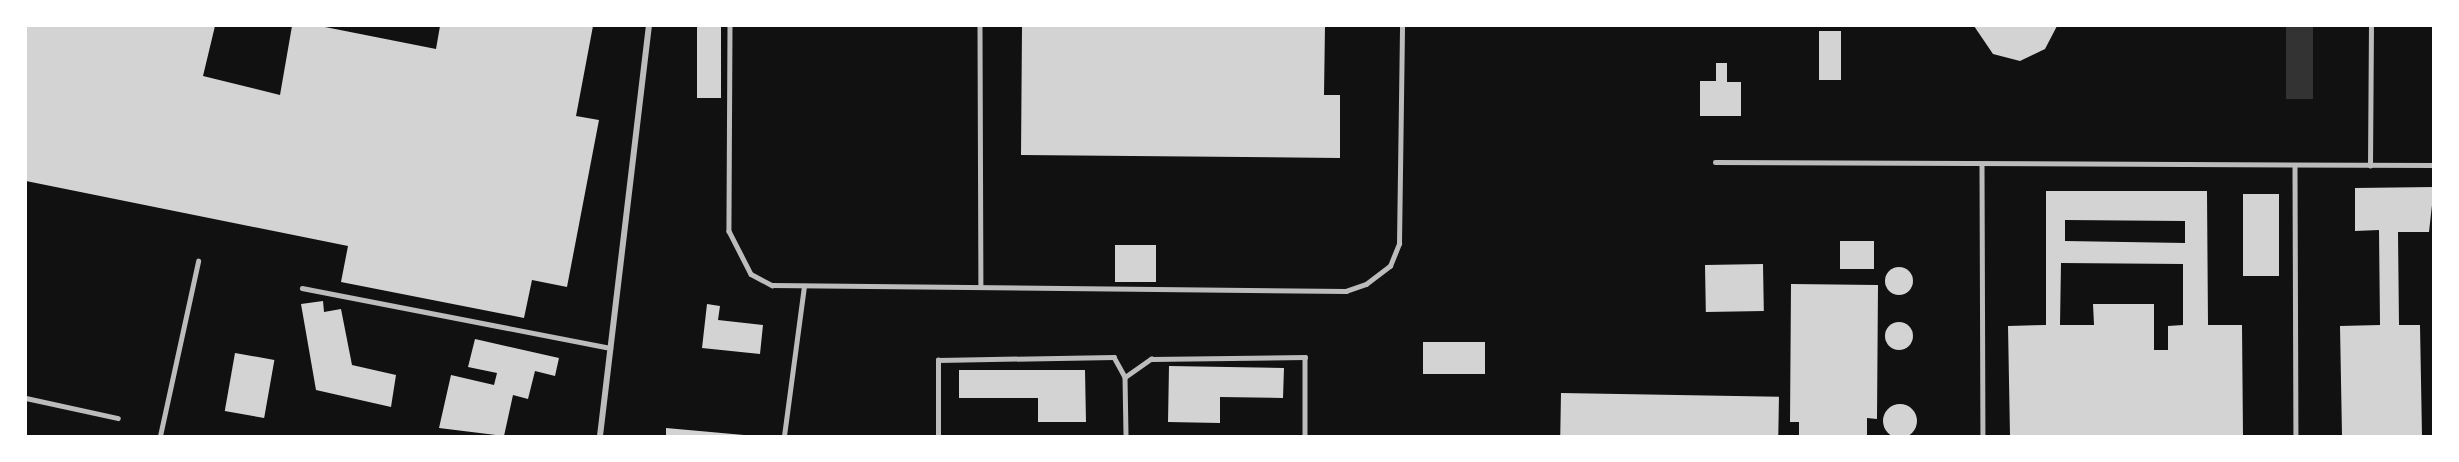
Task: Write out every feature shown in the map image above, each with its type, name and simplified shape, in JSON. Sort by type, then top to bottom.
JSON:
[{"type":"street","points":[[600,436],[649,26]]},
{"type":"lane","points":[[730,26],[729,231],[751,274],[772,285],[1346,291],[1366,284],[1390,266],[1399,244],[1402,26]]},
{"type":"lane","points":[[980,26],[981,287]]},
{"type":"lane","points":[[2370,166],[2371,26]]},
{"type":"lane","points":[[1715,162],[1982,166],[2433,165]]},
{"type":"lane","points":[[1982,166],[1983,436]]},
{"type":"lane","points":[[2295,167],[2296,436]]},
{"type":"lane","points":[[160,436],[198,261]]},
{"type":"lane","points":[[784,436],[804,286]]},
{"type":"lane","points":[[302,288],[610,348]]},
{"type":"lane","points":[[938,436],[938,360],[1114,357],[1125,377],[1125,436]]},
{"type":"lane","points":[[1125,377],[1151,358],[1305,357],[1305,436]]},
{"type":"lane","points":[[26,398],[118,418]]},
{"type":"shaded area","points":[[2286,26],[2313,26],[2313,99],[2286,99]]},
{"type":"building","points":[[26,26],[215,26],[203,76],[280,95],[292,26],[320,26],[436,49],[440,26],[593,26],[576,116],[599,120],[567,287],[532,280],[524,318],[341,282],[348,246],[26,181]]},
{"type":"building","points":[[697,26],[721,26],[721,98],[697,98]]},
{"type":"building","points":[[1022,26],[1325,26],[1324,95],[1340,95],[1340,158],[1021,155]]},
{"type":"building","points":[[1974,26],[2057,26],[2045,49],[2020,61],[1993,54]]},
{"type":"building","points":[[1819,31],[1841,31],[1841,80],[1819,80]]},
{"type":"building","points":[[1716,63],[1727,63],[1727,82],[1741,82],[1741,116],[1700,116],[1700,81],[1716,81]]},
{"type":"building","points":[[2434,187],[2429,232],[2398,232],[2399,325],[2420,325],[2422,436],[2342,436],[2340,326],[2380,325],[2379,230],[2355,231],[2355,188]]},
{"type":"building","points":[[2046,191],[2207,191],[2208,325],[2242,325],[2243,436],[2010,436],[2008,326],[2046,325]],"holes":[[[2065,220],[2185,221],[2185,243],[2065,241]],[[2061,263],[2183,264],[2183,325],[2168,326],[2168,350],[2154,350],[2154,304],[2093,304],[2094,325],[2060,325]]]},
{"type":"building","points":[[2243,194],[2279,194],[2279,276],[2243,276]]},
{"type":"building","points":[[1840,241],[1874,241],[1874,269],[1840,269]]},
{"type":"building","points":[[1115,245],[1156,245],[1156,282],[1115,282]]},
{"type":"building","points":[[1763,264],[1764,311],[1706,312],[1705,265]]},
{"type":"building","points":[[1899,267],[1909,271],[1913,281],[1909,291],[1899,295],[1889,291],[1885,281],[1889,271]]},
{"type":"building","points":[[1791,284],[1878,285],[1877,419],[1867,418],[1867,436],[1799,436],[1799,422],[1790,422]]},
{"type":"building","points":[[323,301],[324,312],[341,309],[352,365],[396,375],[391,407],[316,390],[301,304]]},
{"type":"building","points":[[707,304],[720,306],[718,320],[763,325],[760,354],[702,348]]},
{"type":"building","points":[[1899,322],[1909,326],[1913,336],[1909,346],[1899,350],[1889,346],[1885,336],[1889,326]]},
{"type":"building","points":[[475,339],[559,358],[555,376],[535,371],[528,399],[513,395],[504,436],[439,428],[451,375],[494,385],[497,373],[468,367]]},
{"type":"building","points":[[1423,342],[1485,342],[1485,374],[1423,374]]},
{"type":"building","points":[[235,353],[274,360],[264,418],[225,411]]},
{"type":"building","points":[[1169,366],[1284,368],[1283,398],[1220,397],[1220,423],[1168,422]]},
{"type":"building","points":[[959,370],[1085,370],[1086,422],[1038,422],[1038,398],[959,398]]},
{"type":"building","points":[[1561,393],[1779,397],[1778,436],[1560,436]]},
{"type":"building","points":[[1900,404],[1912,409],[1917,421],[1912,433],[1900,438],[1888,433],[1883,421],[1888,409]]},
{"type":"building","points":[[666,428],[744,435],[744,436],[666,436]]}]
